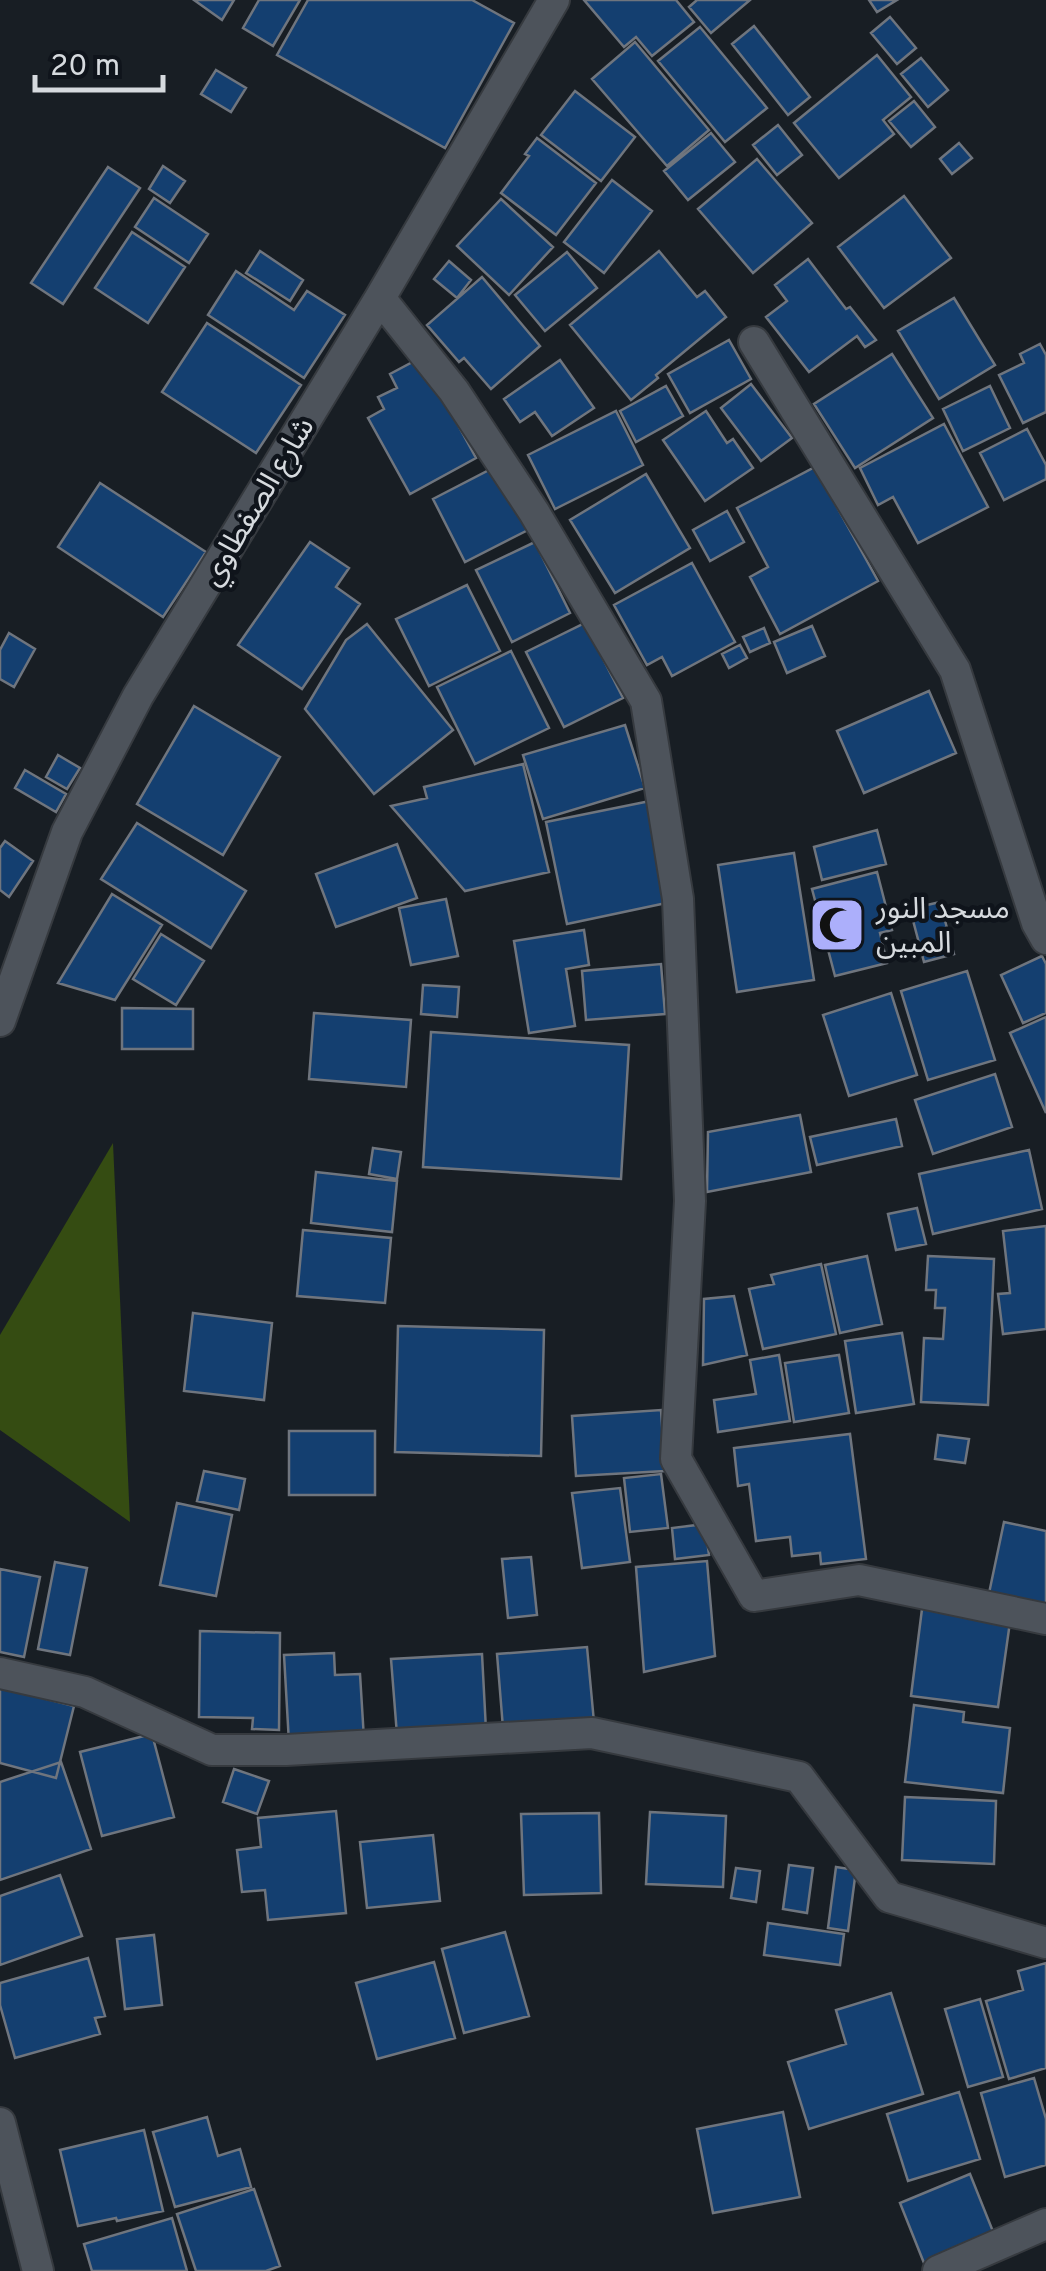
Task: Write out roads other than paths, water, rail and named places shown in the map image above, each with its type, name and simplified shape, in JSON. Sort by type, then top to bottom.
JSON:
[{"type":"street","name":"شارع الصفطاوي","points":[[0,1021],[66,832],[138,696],[380,298],[554,0]]},
{"type":"street","points":[[380,298],[454,390],[524,497],[646,701],[678,899],[690,1201],[676,1459],[754,1596],[859,1580],[1046,1619]]},
{"type":"street","points":[[754,342],[954,670],[1037,924],[1046,939]]},
{"type":"street","points":[[1046,1634],[1046,1644]]},
{"type":"street","points":[[0,1673],[85,1692],[212,1750],[286,1750],[592,1733],[799,1776],[889,1897],[1046,1943]]},
{"type":"street","points":[[0,2123],[38,2271]]},
{"type":"street","points":[[938,2271],[1046,2224]]},
{"type":"place","name":"مسجد النور المبين","points":[[837,925]]}]
